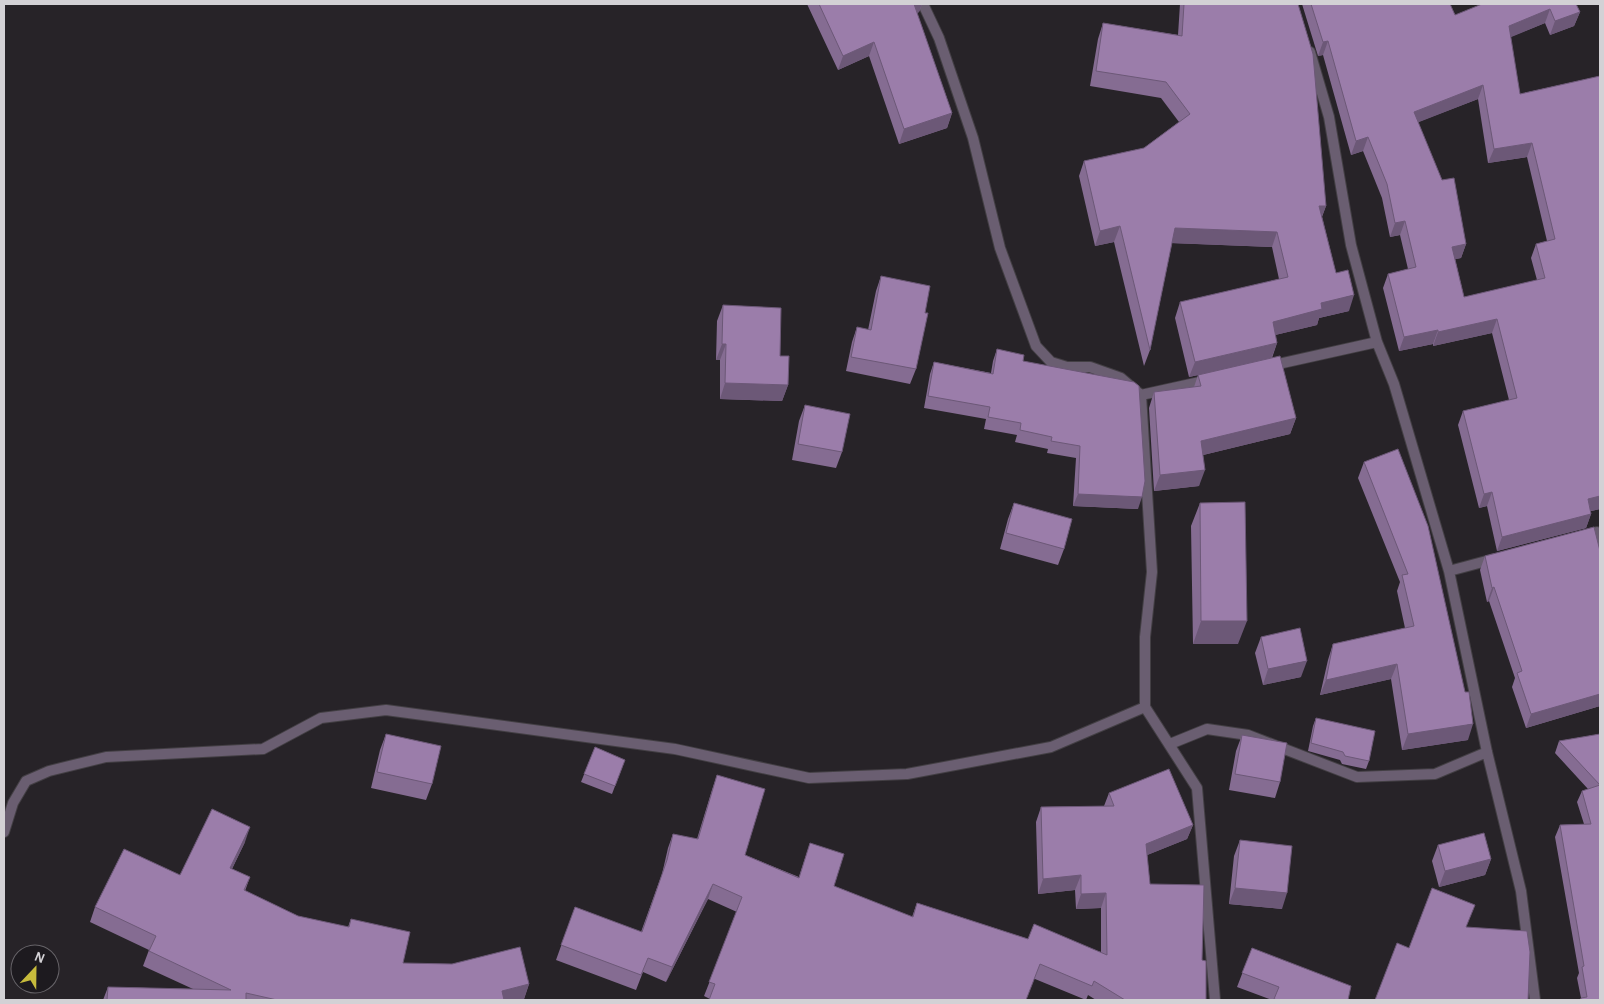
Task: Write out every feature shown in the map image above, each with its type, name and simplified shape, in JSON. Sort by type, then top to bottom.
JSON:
[{"type":"street","points":[[923,4],[939,38],[973,138],[1000,248],[1036,346],[1051,362],[1067,367],[1090,367],[1120,378],[1141,395],[1152,572],[1145,637],[1145,707],[1198,788],[1215,1000]]},
{"type":"street","points":[[1308,44],[1330,117],[1351,246],[1377,342],[1394,384],[1449,571],[1487,752],[1521,891],[1535,1000]]},
{"type":"street","points":[[1254,370],[1377,342]]},
{"type":"street","points":[[1141,395],[1217,378]]},
{"type":"street","points":[[1569,540],[1599,532],[1600,550]]},
{"type":"street","points":[[1449,571],[1504,556]]},
{"type":"street","points":[[4,832],[13,802],[26,781],[49,771],[106,757],[263,749],[321,718],[386,710],[675,749],[809,778],[907,774],[1051,747],[1145,707]]},
{"type":"street","points":[[1170,744],[1207,729],[1248,735],[1357,777],[1434,774],[1487,752]]},
{"type":"building","points":[[819,4],[914,4],[952,113],[904,129],[874,42],[843,56]]},
{"type":"building","points":[[1184,4],[1298,4],[1313,54],[1326,206],[1319,206],[1336,273],[1348,270],[1354,295],[1321,303],[1322,309],[1273,322],[1277,343],[1195,362],[1180,302],[1288,277],[1277,232],[1175,228],[1150,350],[1120,226],[1100,231],[1084,161],[1144,148],[1190,114],[1166,82],[1096,71],[1103,23],[1182,36]]},
{"type":"building","points":[[1311,4],[1450,4],[1455,15],[1482,4],[1576,4],[1580,12],[1555,21],[1550,9],[1509,26],[1520,94],[1600,76],[1600,496],[1588,499],[1591,514],[1502,537],[1492,492],[1484,494],[1463,411],[1517,398],[1497,319],[1438,332],[1438,330],[1404,337],[1388,274],[1416,267],[1405,221],[1395,223],[1387,184],[1368,137],[1356,141],[1328,41],[1323,42]],"holes":[[[1483,85],[1494,149],[1532,143],[1555,239],[1536,244],[1545,278],[1464,297],[1452,247],[1466,244],[1454,178],[1442,180],[1414,112]]]},
{"type":"building","points":[[881,276],[930,286],[925,313],[928,313],[916,369],[851,357],[857,327],[871,330]]},
{"type":"building","points":[[723,305],[781,308],[780,356],[789,356],[788,385],[725,383],[726,344],[722,344]]},
{"type":"building","points":[[997,349],[1024,355],[1023,361],[1134,382],[1139,386],[1145,481],[1142,497],[1078,494],[1080,446],[1051,441],[1052,437],[1020,430],[1021,423],[988,417],[990,407],[928,396],[934,362],[993,374]]},
{"type":"building","points":[[1280,356],[1296,418],[1201,441],[1205,470],[1160,475],[1154,392],[1201,386],[1198,375]]},
{"type":"building","points":[[805,405],[850,414],[842,452],[798,444]]},
{"type":"building","points":[[1398,449],[1428,526],[1465,692],[1469,692],[1473,724],[1408,734],[1397,664],[1326,680],[1333,644],[1414,626],[1402,575],[1408,574],[1364,462]]},
{"type":"building","points":[[1245,502],[1247,621],[1201,621],[1200,503]]},
{"type":"building","points":[[1014,503],[1072,519],[1064,549],[1006,533]]},
{"type":"building","points":[[1594,527],[1600,551],[1600,694],[1531,714],[1517,673],[1522,671],[1494,587],[1492,588],[1485,556]]},
{"type":"building","points":[[1300,628],[1307,661],[1268,669],[1261,637]]},
{"type":"building","points":[[1316,718],[1375,731],[1369,761],[1345,756],[1343,752],[1311,743]]},
{"type":"building","points":[[386,734],[441,746],[432,784],[377,772]]},
{"type":"building","points":[[1600,734],[1600,785],[1559,741]]},
{"type":"building","points":[[1242,735],[1287,743],[1280,782],[1235,774]]},
{"type":"building","points":[[595,747],[625,760],[615,786],[584,774]]},
{"type":"building","points":[[1169,769],[1193,825],[1146,844],[1150,884],[1204,885],[1202,960],[1206,961],[1206,1000],[1125,1000],[1094,981],[1092,986],[1040,964],[1026,1000],[709,1000],[715,984],[709,982],[742,897],[713,884],[672,967],[648,958],[641,975],[561,945],[575,907],[642,932],[667,860],[673,834],[698,839],[717,775],[765,789],[745,855],[799,878],[810,843],[844,854],[834,886],[913,917],[917,903],[1028,939],[1034,924],[1107,955],[1106,893],[1081,894],[1081,875],[1043,879],[1041,807],[1114,806],[1109,793]]},
{"type":"building","points":[[1600,785],[1600,1000],[1581,1000],[1581,998],[1587,997],[1582,967],[1584,966],[1560,825],[1591,824],[1582,791]]},
{"type":"building","points":[[212,809],[250,827],[230,868],[250,877],[244,890],[298,916],[349,927],[351,919],[410,932],[403,963],[452,964],[520,947],[529,984],[502,991],[504,1000],[277,1000],[246,993],[246,1000],[107,1000],[108,987],[231,990],[149,951],[156,936],[95,907],[124,849],[180,875]]},
{"type":"building","points":[[1484,833],[1491,859],[1445,871],[1438,845]]},
{"type":"building","points":[[1240,840],[1292,846],[1287,893],[1235,888]]},
{"type":"building","points":[[1432,888],[1475,905],[1466,927],[1527,931],[1530,952],[1528,1000],[1375,1000],[1397,943],[1409,948]]},
{"type":"building","points":[[1252,948],[1351,986],[1348,1000],[1274,999],[1279,987],[1242,973]]}]
